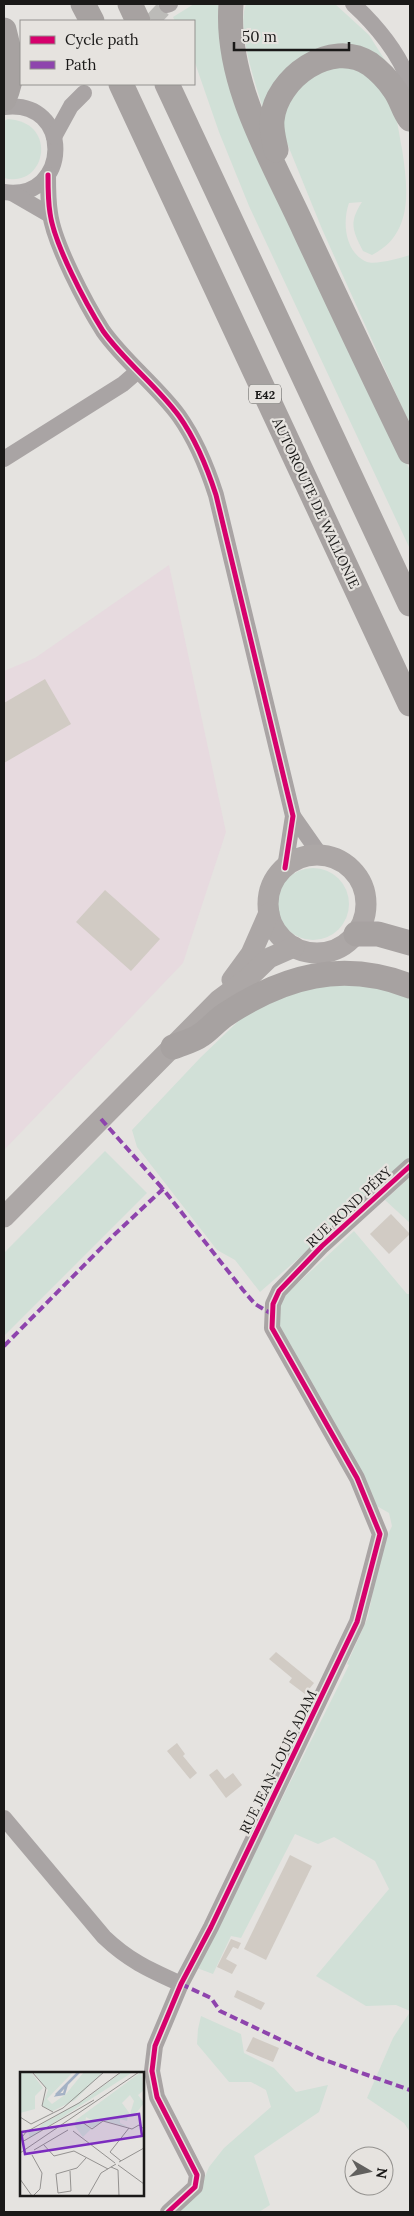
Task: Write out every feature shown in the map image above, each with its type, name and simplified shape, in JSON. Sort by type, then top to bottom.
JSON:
[{"type":"highway","points":[[83,4],[91,20]]},
{"type":"highway","points":[[130,4],[138,20]]},
{"type":"highway","points":[[231,4],[229,25],[235,58],[246,99],[281,180],[362,355],[410,452]]},
{"type":"highway","points":[[4,30],[11,60],[11,82],[4,99]]},
{"type":"highway","points":[[281,180],[272,119],[279,99],[289,82],[318,60],[335,56],[353,57],[368,63],[394,89],[410,119]]},
{"type":"highway","name":"AUTOROUTE DE WALLONIE","points":[[121,85],[410,704]]},
{"type":"highway","points":[[167,85],[410,604]]},
{"type":"highway","points":[[356,934],[378,934],[410,943]]},
{"type":"highway","points":[[173,1047],[200,1036],[222,1016],[248,1000],[274,987],[302,977],[338,972],[374,975],[410,986]]},
{"type":"main road","points":[[322,856],[339,860],[349,867],[363,887],[366,911],[356,934],[344,946],[328,952],[310,953],[294,947],[278,933],[269,913],[269,899],[272,885],[285,868],[303,858],[322,856]]},
{"type":"main road","points":[[219,1000],[250,954],[269,913]]},
{"type":"main road","points":[[4,1217],[219,1000],[246,980],[269,958],[294,947]]},
{"type":"street","points":[[353,4],[381,34],[397,58],[410,84]]},
{"type":"street","points":[[54,137],[71,106],[84,93]]},
{"type":"street","points":[[4,107],[14,105],[28,108],[49,125],[54,137],[55,157],[48,176],[50,215],[62,251],[84,299],[104,331],[180,417],[206,464],[216,495],[293,816],[285,868]]},
{"type":"street","points":[[39,115],[71,106]]},
{"type":"street","points":[[8,192],[26,191],[38,185],[48,176]]},
{"type":"street","points":[[8,192],[50,215]]},
{"type":"street","points":[[4,459],[123,384],[138,371]]},
{"type":"street","points":[[293,816],[322,856]]},
{"type":"street","name":"RUE ROND PÉRY","points":[[272,1314],[273,1304],[279,1291],[322,1246],[410,1166]]},
{"type":"street","name":"RUE JEAN-LOUIS ADAM","points":[[168,2212],[195,2187],[197,2174],[157,2097],[152,2071],[155,2046],[181,1984],[211,1927],[357,1622],[380,1534],[357,1478],[272,1328],[272,1314]]},
{"type":"street","points":[[4,1818],[104,1937],[122,1954],[140,1965],[181,1984]]},
{"type":"shaded area","points":[[194,4],[218,4],[379,409],[410,470],[410,549],[249,206],[219,132],[195,63],[195,20],[174,20],[173,17]]},
{"type":"shaded area","points":[[246,4],[335,4],[369,35],[388,65],[348,49],[264,112],[245,42],[243,28]]},
{"type":"shaded area","points":[[325,66],[361,69],[390,100],[396,118],[406,179],[405,209],[402,223],[386,246],[372,255],[363,251],[354,232],[355,215],[362,202],[349,203],[346,228],[347,236],[354,252],[367,262],[382,262],[410,255],[410,425],[322,229],[285,138],[281,121],[297,86]]},
{"type":"shaded area","points":[[8,119],[24,123],[35,131],[40,142],[41,154],[37,165],[30,174],[18,179],[4,178],[4,121]]},
{"type":"shaded area","points":[[169,565],[226,832],[183,963],[4,1150],[4,671],[35,658]]},
{"type":"shaded area","points":[[313,868],[333,874],[343,884],[349,904],[343,924],[333,934],[313,940],[293,934],[283,924],[277,904],[283,884],[293,874]]},
{"type":"shaded area","points":[[334,978],[410,995],[410,1161],[260,1292],[235,1260],[217,1250],[137,1147],[132,1130],[201,1057],[255,1005]]},
{"type":"shaded area","points":[[105,1151],[147,1193],[4,1336],[4,1253]]},
{"type":"shaded area","points":[[410,1177],[410,1223],[385,1200]]},
{"type":"shaded area","points":[[354,1231],[407,1294],[410,1294],[410,2011],[396,2005],[366,2006],[316,1976],[389,1889],[375,1861],[334,1837],[318,1844],[295,1834],[241,1938],[231,1936],[213,1974],[197,1968],[349,1665],[347,1664],[368,1617],[381,1549],[392,1526],[389,1513],[375,1505],[279,1327],[278,1308],[284,1296]]},
{"type":"shaded area","points":[[410,2012],[410,2132],[404,2123],[367,2098],[393,2038]]},
{"type":"shaded area","points":[[201,2016],[241,2034],[244,2053],[274,2068],[296,2092],[328,2085],[319,2112],[254,2156],[270,2205],[259,2212],[176,2212],[198,2193],[209,2167],[224,2148],[271,2107],[266,2090],[251,2082],[229,2082],[197,2044]]},
{"type":"building","points":[[45,679],[71,724],[4,763],[4,703]]},
{"type":"building","points":[[105,890],[160,939],[131,971],[76,922]]},
{"type":"building","points":[[391,1214],[410,1234],[389,1254],[370,1234]]},
{"type":"building","points":[[276,1652],[314,1683],[305,1694],[289,1682],[292,1678],[269,1659]]},
{"type":"building","points":[[177,1743],[185,1754],[183,1756],[197,1773],[190,1779],[167,1751]]},
{"type":"building","points":[[217,1769],[225,1779],[233,1773],[242,1785],[226,1798],[209,1775]]},
{"type":"building","points":[[290,1855],[312,1866],[266,1960],[244,1949]]},
{"type":"building","points":[[231,1939],[241,1943],[238,1949],[233,1947],[226,1959],[237,1965],[232,1974],[217,1967]]},
{"type":"building","points":[[237,1990],[265,2003],[261,2010],[234,1997]]},
{"type":"building","points":[[253,2037],[279,2048],[273,2062],[246,2051]]},
{"type":"tunnel","points":[[153,20],[167,5]]},
{"type":"marked path","points":[[101,1119],[163,1189]]},
{"type":"marked path","points":[[4,1346],[115,1234],[163,1189],[255,1304],[272,1314]]},
{"type":"marked path","points":[[181,1984],[211,1998],[220,2011],[319,2058],[410,2090]]},
{"type":"cycle path","points":[[48,175],[49,204],[53,226],[64,257],[88,306],[112,342],[179,416],[196,444],[213,485],[293,816],[285,868]]},
{"type":"cycle path","points":[[168,2212],[195,2187],[197,2175],[157,2097],[152,2071],[155,2046],[181,1984],[211,1927],[357,1622],[380,1534],[357,1478],[272,1328],[273,1304],[279,1291],[322,1246],[410,1166]]}]
